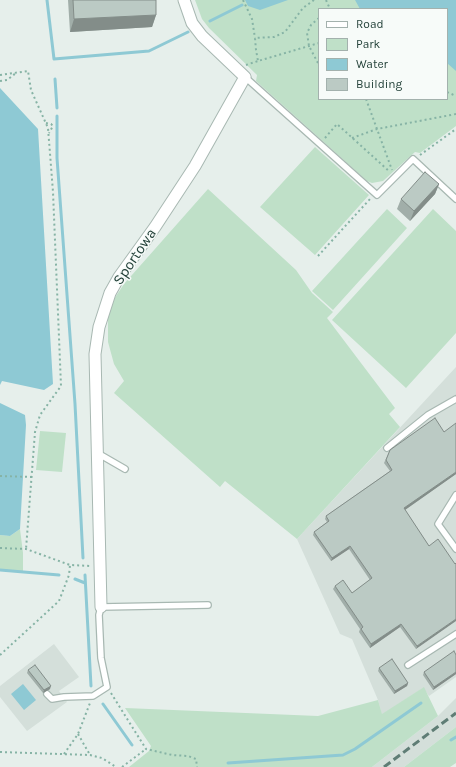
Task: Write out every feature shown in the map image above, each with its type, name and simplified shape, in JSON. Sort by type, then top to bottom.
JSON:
[{"type":"street","points":[[184,0],[192,23],[202,36],[245,77]]},
{"type":"street","name":"Sportowa","points":[[101,607],[99,454],[95,354],[99,327],[110,293],[119,277],[195,166],[245,77]]},
{"type":"lane","points":[[245,77],[377,195],[394,176],[414,159],[456,199]]},
{"type":"lane","points":[[387,448],[428,415],[456,399]]},
{"type":"lane","points":[[99,454],[125,469]]},
{"type":"lane","points":[[456,494],[438,524],[456,549]]},
{"type":"lane","points":[[47,694],[52,699],[93,696],[107,687],[101,658],[99,615],[101,607],[208,605]]},
{"type":"lane","points":[[408,666],[456,634]]},
{"type":"path","points":[[243,0],[252,19],[258,61],[318,43]]},
{"type":"path","points":[[255,38],[274,37],[285,32],[302,8],[314,0]]},
{"type":"path","points":[[318,19],[311,25],[307,33],[309,46],[318,63]]},
{"type":"path","points":[[0,75],[28,71],[31,90],[49,133],[61,351],[61,386],[40,415],[35,432],[26,550]]},
{"type":"path","points":[[0,81],[7,80],[17,72]]},
{"type":"path","points":[[366,100],[394,176]]},
{"type":"path","points":[[352,138],[377,129],[456,114]]},
{"type":"path","points":[[46,123],[53,126],[49,133]]},
{"type":"path","points":[[320,144],[337,124],[394,176]]},
{"type":"path","points":[[414,159],[456,129]]},
{"type":"path","points":[[318,256],[375,193]]},
{"type":"path","points":[[0,476],[32,477]]},
{"type":"path","points":[[0,548],[26,550],[70,564],[88,566]]},
{"type":"path","points":[[0,655],[60,601],[69,575],[70,564]]},
{"type":"path","points":[[107,687],[146,749],[172,755],[188,756],[196,759],[197,767]]},
{"type":"path","points":[[64,754],[78,734],[93,696]]},
{"type":"path","points":[[78,734],[90,755]]},
{"type":"path","points":[[122,767],[146,749]]},
{"type":"path","points":[[0,752],[90,755],[102,758],[116,767]]},
{"type":"shaded area","points":[[456,367],[456,677],[429,696],[423,688],[382,715],[378,700],[352,639],[340,634],[297,539]]},
{"type":"shaded area","points":[[54,644],[79,677],[59,691],[67,702],[27,731],[0,697],[0,686]]},
{"type":"shaded area","points":[[456,698],[456,727],[404,767],[372,767],[438,716]]},
{"type":"green space","points":[[195,0],[456,0],[456,126],[420,153],[415,152],[383,181],[372,183],[367,181],[256,81],[257,75],[209,28],[202,19]]},
{"type":"green space","points":[[315,147],[369,195],[315,255],[260,207]]},
{"type":"green space","points":[[208,189],[296,270],[312,293],[333,312],[327,318],[395,408],[389,414],[400,427],[297,539],[225,481],[220,487],[114,393],[124,381],[114,364],[108,342],[108,317],[112,302],[124,284]]},
{"type":"green space","points":[[387,209],[407,228],[333,310],[312,291]]},
{"type":"green space","points":[[433,209],[456,231],[456,333],[406,388],[332,320]]},
{"type":"green space","points":[[40,431],[66,433],[62,472],[36,470]]},
{"type":"green space","points":[[20,529],[23,553],[23,572],[0,569],[0,535],[10,536]]},
{"type":"green space","points":[[424,687],[438,716],[372,767],[129,767],[149,751],[151,746],[125,708],[318,716],[378,700],[382,714]]},
{"type":"green space","points":[[456,727],[456,763],[450,767],[404,767]]},
{"type":"water","points":[[245,0],[288,0],[260,10],[248,6]]},
{"type":"water","points":[[355,0],[456,0],[456,71],[448,64],[448,8],[359,8]]},
{"type":"water","points":[[0,88],[38,129],[53,384],[44,390],[2,381],[0,385]]},
{"type":"water","points":[[0,403],[25,415],[26,425],[20,529],[10,536],[0,535]]},
{"type":"water","points":[[23,684],[36,700],[24,710],[11,694]]},
{"type":"building","points":[[73,0],[156,0],[156,15],[74,19]]},
{"type":"building","points":[[425,172],[439,184],[414,211],[401,199]]},
{"type":"building","points":[[435,418],[444,432],[456,423],[456,472],[404,508],[429,546],[438,539],[455,564],[456,563],[456,619],[417,646],[401,624],[371,644],[361,629],[363,627],[335,586],[343,580],[352,593],[372,578],[350,546],[332,558],[314,532],[329,521],[326,516],[392,470],[386,460],[390,450]]},
{"type":"building","points":[[454,651],[456,655],[456,672],[434,687],[424,672]]},
{"type":"building","points":[[392,659],[408,683],[395,691],[379,668]]},
{"type":"building","points":[[35,665],[51,686],[44,690],[28,670]]},
{"type":"waterway","points":[[47,0],[54,59],[149,51],[188,32]]},
{"type":"waterway","points":[[210,21],[242,5]]},
{"type":"waterway","points":[[55,79],[57,108]]},
{"type":"waterway","points":[[57,116],[57,158],[75,404],[83,558]]},
{"type":"waterway","points":[[0,570],[59,575]]},
{"type":"waterway","points":[[85,575],[91,686]]},
{"type":"waterway","points":[[75,579],[85,583]]},
{"type":"waterway","points":[[228,763],[343,755],[355,749],[421,703]]},
{"type":"waterway","points":[[103,704],[132,745]]},
{"type":"waterway","points":[[451,740],[456,737]]},
{"type":"railway","points":[[384,767],[456,713]]}]
